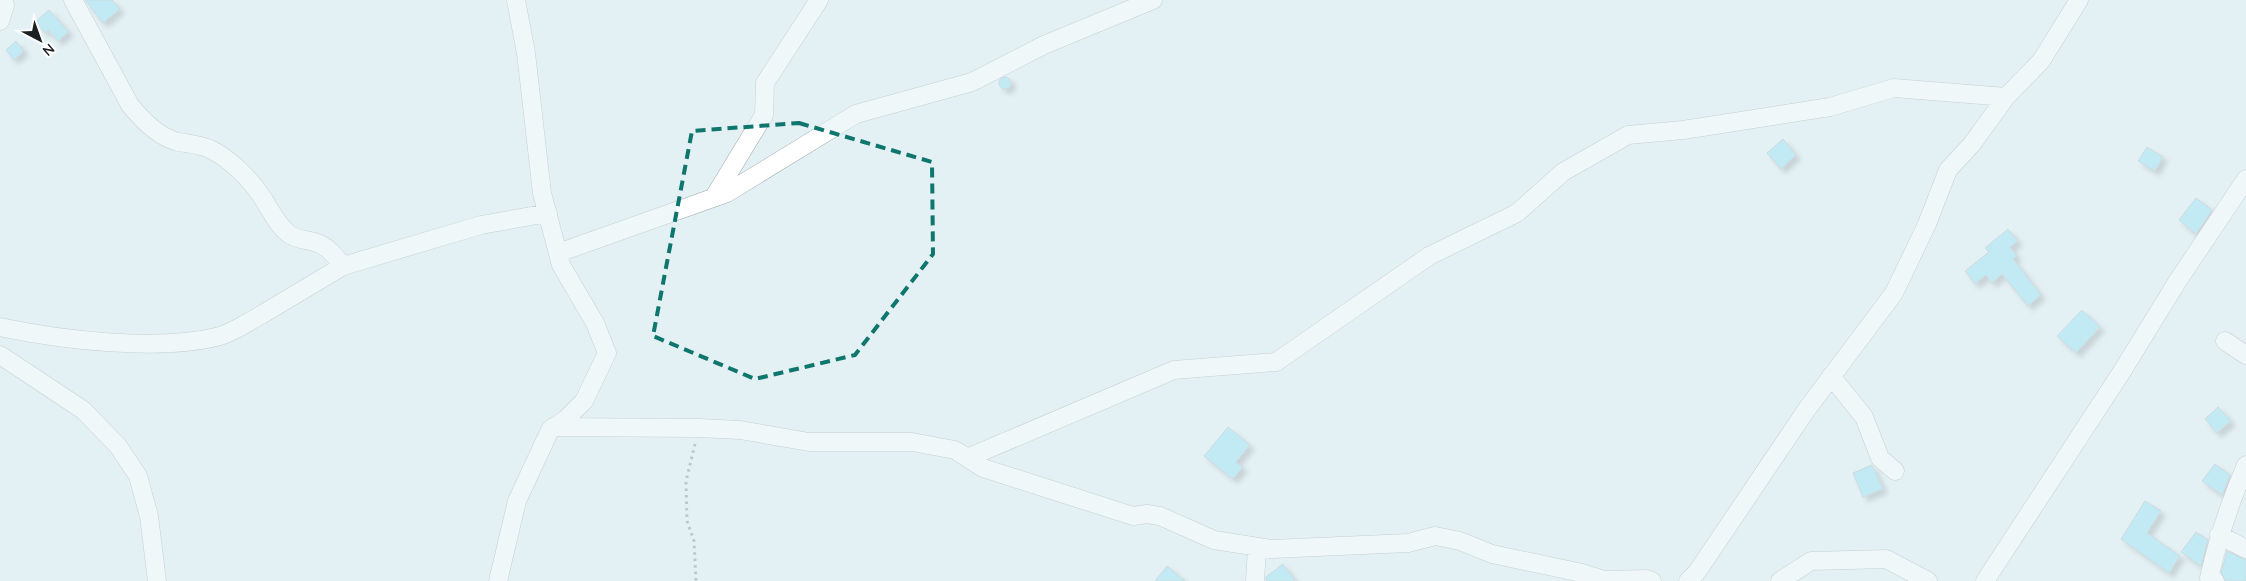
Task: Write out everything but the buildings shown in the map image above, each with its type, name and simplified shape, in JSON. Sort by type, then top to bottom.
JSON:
[{"type":"street","points":[[0,21],[5,5],[3,0]]},
{"type":"street","points":[[73,0],[130,105],[141,119],[161,134],[178,142],[193,143],[212,150],[228,161],[251,182],[274,218],[288,234],[300,240],[314,242],[329,249],[343,266]]},
{"type":"street","points":[[498,581],[517,502],[553,427],[566,419],[584,401],[608,353],[595,323],[561,265],[542,193],[526,53],[516,0]]},
{"type":"street","points":[[714,197],[764,115],[765,84],[819,0]]},
{"type":"street","points":[[558,253],[727,193],[856,114],[972,82],[1044,45],[1153,0]]},
{"type":"street","points":[[1688,581],[1697,572],[1831,376],[1894,293],[1928,224],[1948,170],[1972,144],[2006,97],[2041,61],[2080,0]]},
{"type":"street","points":[[967,458],[1174,370],[1276,362],[1429,256],[1517,213],[1563,172],[1628,135],[1683,130],[1830,107],[1894,88],[2006,97]]},
{"type":"street","points":[[1985,581],[2122,373],[2177,282],[2246,179]]},
{"type":"street","points":[[0,327],[35,334],[128,342],[179,342],[221,336],[343,266],[481,225],[548,213]]},
{"type":"street","points":[[2225,341],[2246,355]]},
{"type":"street","points":[[0,355],[83,410],[118,446],[138,476],[149,516],[157,581]]},
{"type":"street","points":[[1831,376],[1864,417],[1880,458],[1895,472]]},
{"type":"street","points":[[553,427],[699,428],[740,430],[809,442],[912,442],[955,450],[983,468],[1058,494],[1133,516],[1147,514],[1160,516],[1214,540],[1257,548],[1408,543],[1435,536],[1460,541],[1492,554],[1582,573],[1604,580],[1647,579],[1652,581]]},
{"type":"street","points":[[2210,580],[2219,535],[2229,504],[2246,465]]},
{"type":"street","points":[[2219,535],[2246,549]]},
{"type":"street","points":[[1255,581],[1257,548]]},
{"type":"street","points":[[1780,581],[1811,561],[1886,559],[1928,581]]},
{"type":"path","points":[[696,581],[694,541],[687,522],[686,481],[699,428]]},
{"type":"highlighted area","points":[[799,123],[932,162],[933,254],[855,355],[755,379],[653,336],[692,131]]}]
